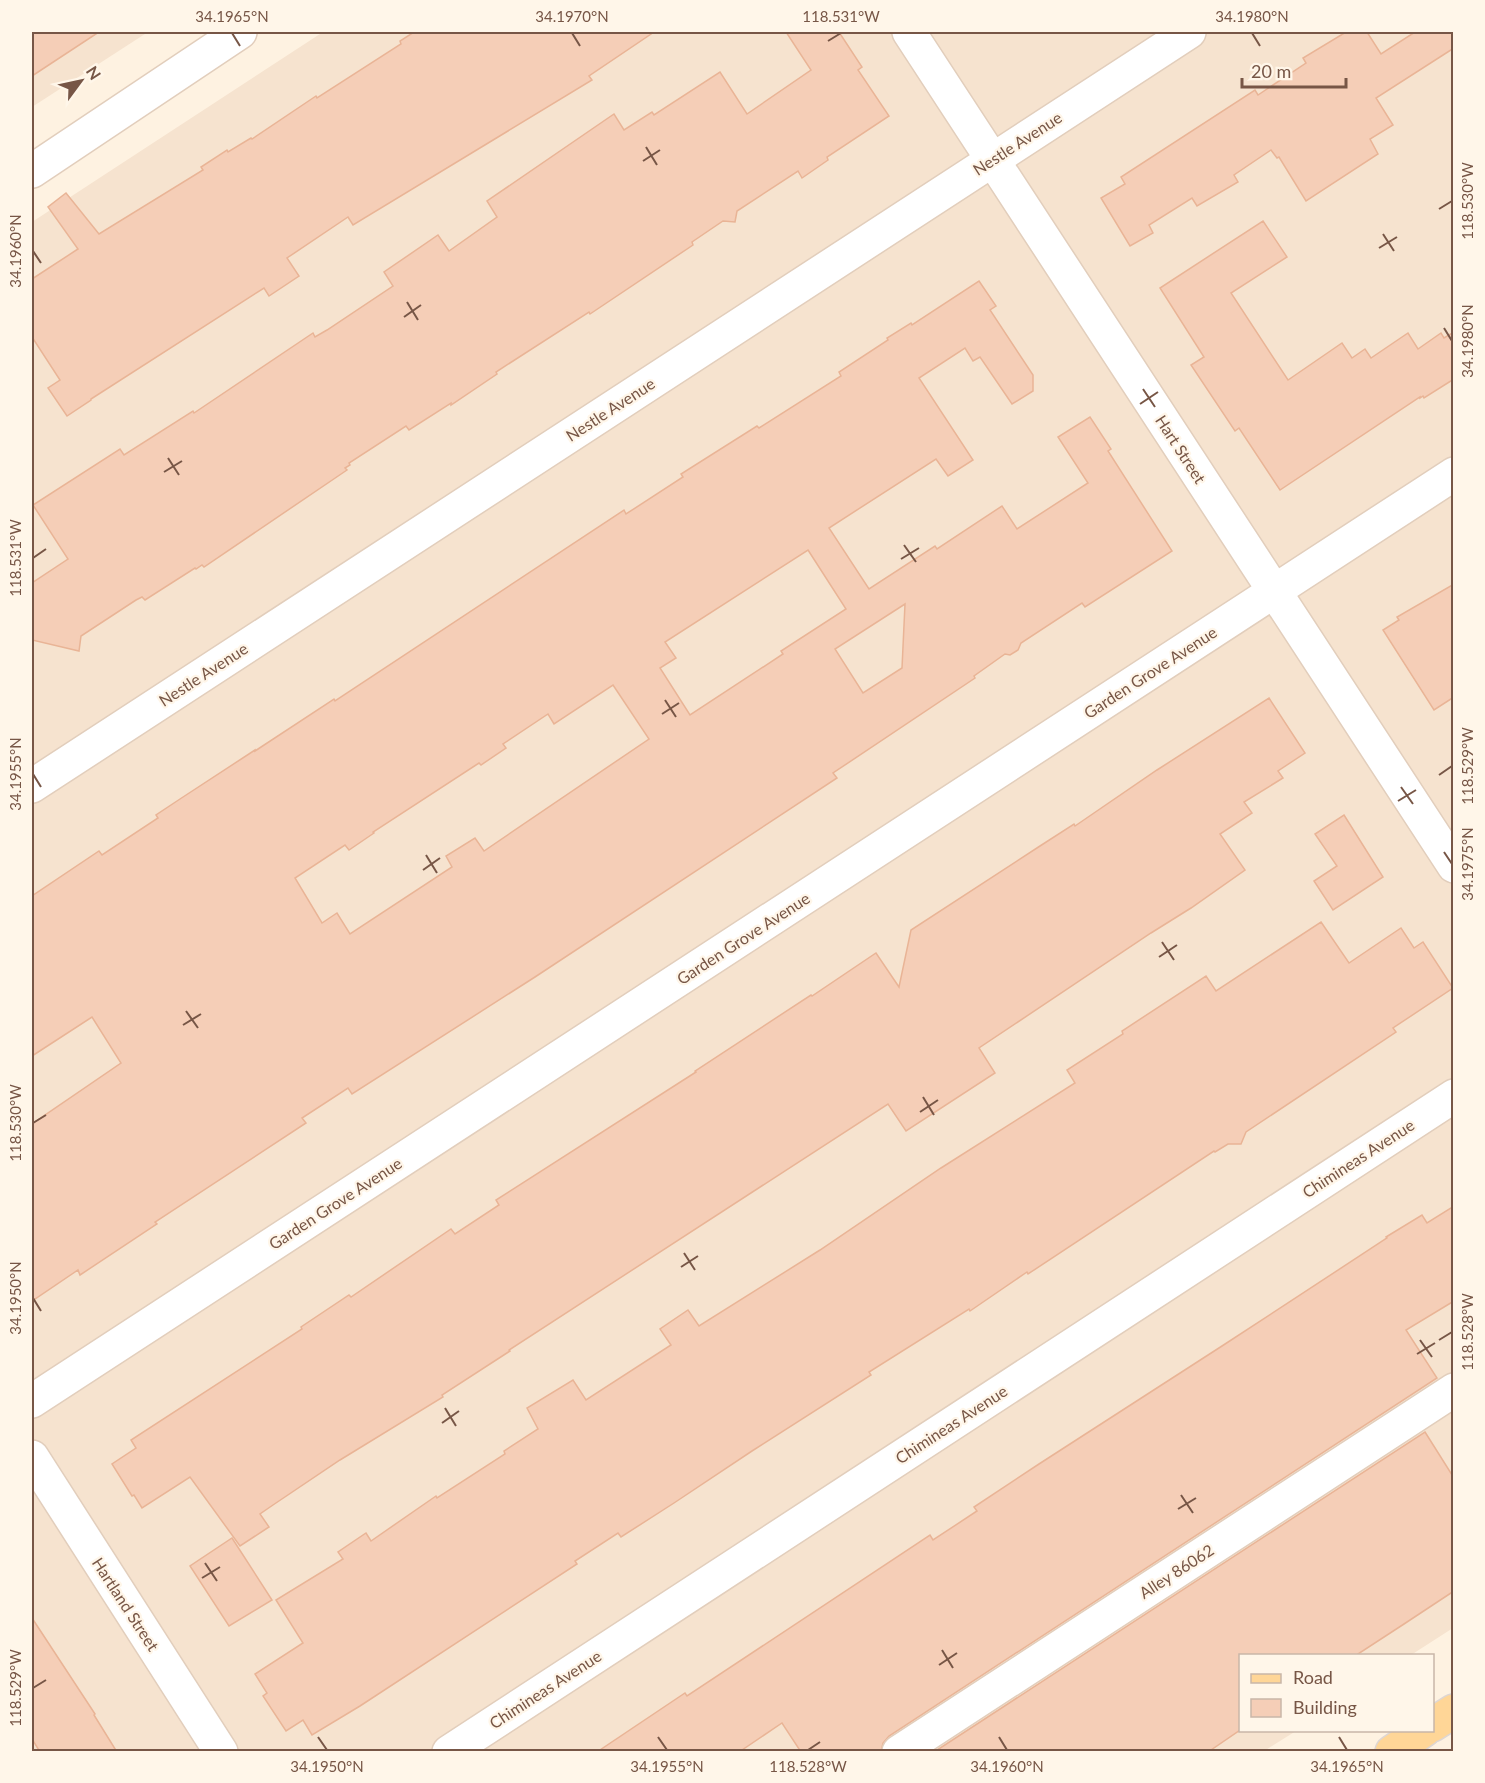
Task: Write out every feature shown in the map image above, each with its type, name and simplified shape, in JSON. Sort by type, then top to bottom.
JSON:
[{"type":"main road","points":[[1434,1724],[1454,1711]]},
{"type":"main road","points":[[1392,1752],[1422,1732]]},
{"type":"street","points":[[32,171],[240,32]]},
{"type":"street","name":"Hart Street","points":[[909,32],[1454,866]]},
{"type":"street","name":"Nestle Avenue","points":[[32,786],[1189,32]]},
{"type":"street","name":"Garden Grove Avenue","points":[[32,1401],[1454,474]]},
{"type":"street","name":"Chimineas Avenue","points":[[449,1752],[1454,1096]]},
{"type":"street","name":"Alley 86062","points":[[899,1752],[1454,1390]]},
{"type":"street","name":"Hartland Street","points":[[32,1457],[221,1752]]},
{"type":"shaded area","points":[[32,32],[148,32],[32,107]]},
{"type":"shaded area","points":[[323,32],[1453,32],[1453,1628],[1413,1654],[1239,1654],[1239,1732],[1294,1732],[1264,1751],[32,1752],[32,222]]},
{"type":"building","points":[[32,32],[99,32],[32,76]]},
{"type":"building","points":[[414,32],[654,32],[589,76],[592,80],[353,225],[348,217],[287,258],[299,276],[269,296],[264,288],[67,416],[48,388],[60,380],[32,337],[32,279],[78,249],[48,207],[66,193],[99,234],[203,170],[201,167],[227,150],[228,152],[252,139],[316,96],[317,98],[401,44],[400,41]]},
{"type":"building","points":[[786,32],[839,32],[862,67],[858,70],[889,116],[827,157],[828,160],[802,178],[798,171],[737,211],[735,222],[723,221],[692,242],[693,245],[590,314],[589,312],[496,372],[497,374],[451,405],[451,403],[409,430],[406,426],[349,463],[350,465],[345,468],[347,470],[204,567],[202,565],[195,568],[145,600],[142,597],[136,600],[81,636],[79,651],[32,640],[32,583],[68,559],[33,505],[120,449],[124,455],[193,411],[194,413],[313,333],[315,337],[327,330],[393,286],[384,272],[438,235],[449,251],[497,217],[487,201],[614,114],[624,130],[652,112],[654,115],[720,72],[747,114],[811,70]]},
{"type":"building","points":[[1346,32],[1367,32],[1381,54],[1415,32],[1454,32],[1454,48],[1376,98],[1393,125],[1370,139],[1378,154],[1306,201],[1279,157],[1277,158],[1271,150],[1234,175],[1238,182],[1197,206],[1192,198],[1149,225],[1153,233],[1130,246],[1101,198],[1125,184],[1121,177],[1255,90],[1258,95],[1306,63],[1303,58]]},
{"type":"building","points":[[1263,221],[1287,257],[1231,293],[1288,380],[1342,343],[1352,358],[1365,349],[1371,358],[1408,333],[1418,349],[1441,333],[1444,338],[1454,332],[1454,379],[1424,398],[1420,397],[1280,490],[1239,428],[1235,431],[1191,365],[1204,357],[1160,288]]},
{"type":"building","points":[[979,281],[996,306],[990,310],[1033,375],[1033,391],[1012,404],[980,357],[973,361],[965,348],[919,378],[973,460],[948,476],[936,459],[829,528],[869,589],[935,546],[937,549],[1002,506],[1017,529],[1088,483],[1058,437],[1090,417],[1111,449],[1108,451],[1172,551],[1085,607],[1082,603],[1021,643],[1018,650],[1010,655],[1005,654],[974,676],[975,678],[833,773],[837,778],[535,977],[352,1094],[348,1088],[302,1118],[306,1123],[155,1222],[157,1224],[80,1275],[78,1270],[32,1301],[32,1124],[121,1063],[92,1017],[32,1056],[32,896],[99,851],[102,855],[158,818],[156,815],[180,799],[334,699],[335,701],[624,510],[626,514],[683,477],[681,474],[841,376],[839,372],[888,340],[887,338],[911,323],[912,325]],"holes":[[[808,550],[846,609],[781,651],[783,654],[690,715],[660,668],[676,658],[665,642]],[[905,604],[902,668],[863,693],[835,649]],[[613,685],[649,739],[484,851],[475,838],[446,856],[452,867],[350,934],[337,913],[322,923],[295,878],[345,845],[349,850],[479,763],[481,765],[506,748],[503,744],[548,714],[554,724]]]},
{"type":"building","points":[[1454,584],[1454,697],[1434,710],[1383,630],[1399,620],[1397,617]]},
{"type":"building","points":[[1269,698],[1305,753],[1278,771],[1283,778],[1244,802],[1252,813],[1220,834],[1245,870],[979,1048],[995,1073],[906,1131],[888,1104],[509,1350],[442,1395],[443,1397],[340,1460],[273,1505],[260,1514],[269,1527],[240,1546],[190,1477],[142,1508],[134,1495],[132,1496],[112,1464],[136,1448],[131,1440],[451,1229],[455,1234],[499,1205],[496,1200],[876,953],[899,987],[911,930],[1074,824],[1075,826]]},
{"type":"building","points":[[1344,815],[1383,877],[1333,910],[1314,881],[1337,866],[1315,834]]},
{"type":"building","points":[[1321,922],[1349,963],[1401,928],[1414,948],[1423,942],[1453,988],[1393,1028],[1396,1032],[1246,1132],[1241,1144],[1228,1144],[1214,1151],[1028,1274],[1027,1272],[970,1311],[969,1309],[869,1372],[871,1375],[621,1537],[618,1533],[575,1561],[577,1564],[360,1706],[312,1735],[303,1720],[286,1731],[263,1696],[267,1693],[255,1674],[303,1643],[276,1600],[343,1559],[338,1552],[366,1533],[371,1541],[436,1496],[437,1498],[505,1454],[504,1451],[538,1429],[527,1408],[573,1380],[586,1400],[671,1345],[660,1329],[688,1310],[699,1326],[820,1250],[941,1168],[1075,1083],[1067,1070],[1206,976],[1216,991]]},
{"type":"building","points":[[1454,1206],[1454,1301],[1406,1330],[1437,1378],[889,1736],[883,1743],[881,1752],[801,1752],[782,1723],[739,1752],[597,1752],[685,1693],[687,1696],[930,1535],[933,1540],[977,1511],[974,1507],[1386,1237],[1422,1215],[1427,1223]]},
{"type":"building","points":[[1425,1432],[1454,1478],[1454,1591],[1358,1654],[1239,1654],[1239,1731],[1208,1752],[934,1752]]},
{"type":"building","points":[[232,1538],[272,1600],[229,1626],[190,1566]]},
{"type":"building","points":[[32,1618],[117,1752],[40,1752],[32,1739]]}]
